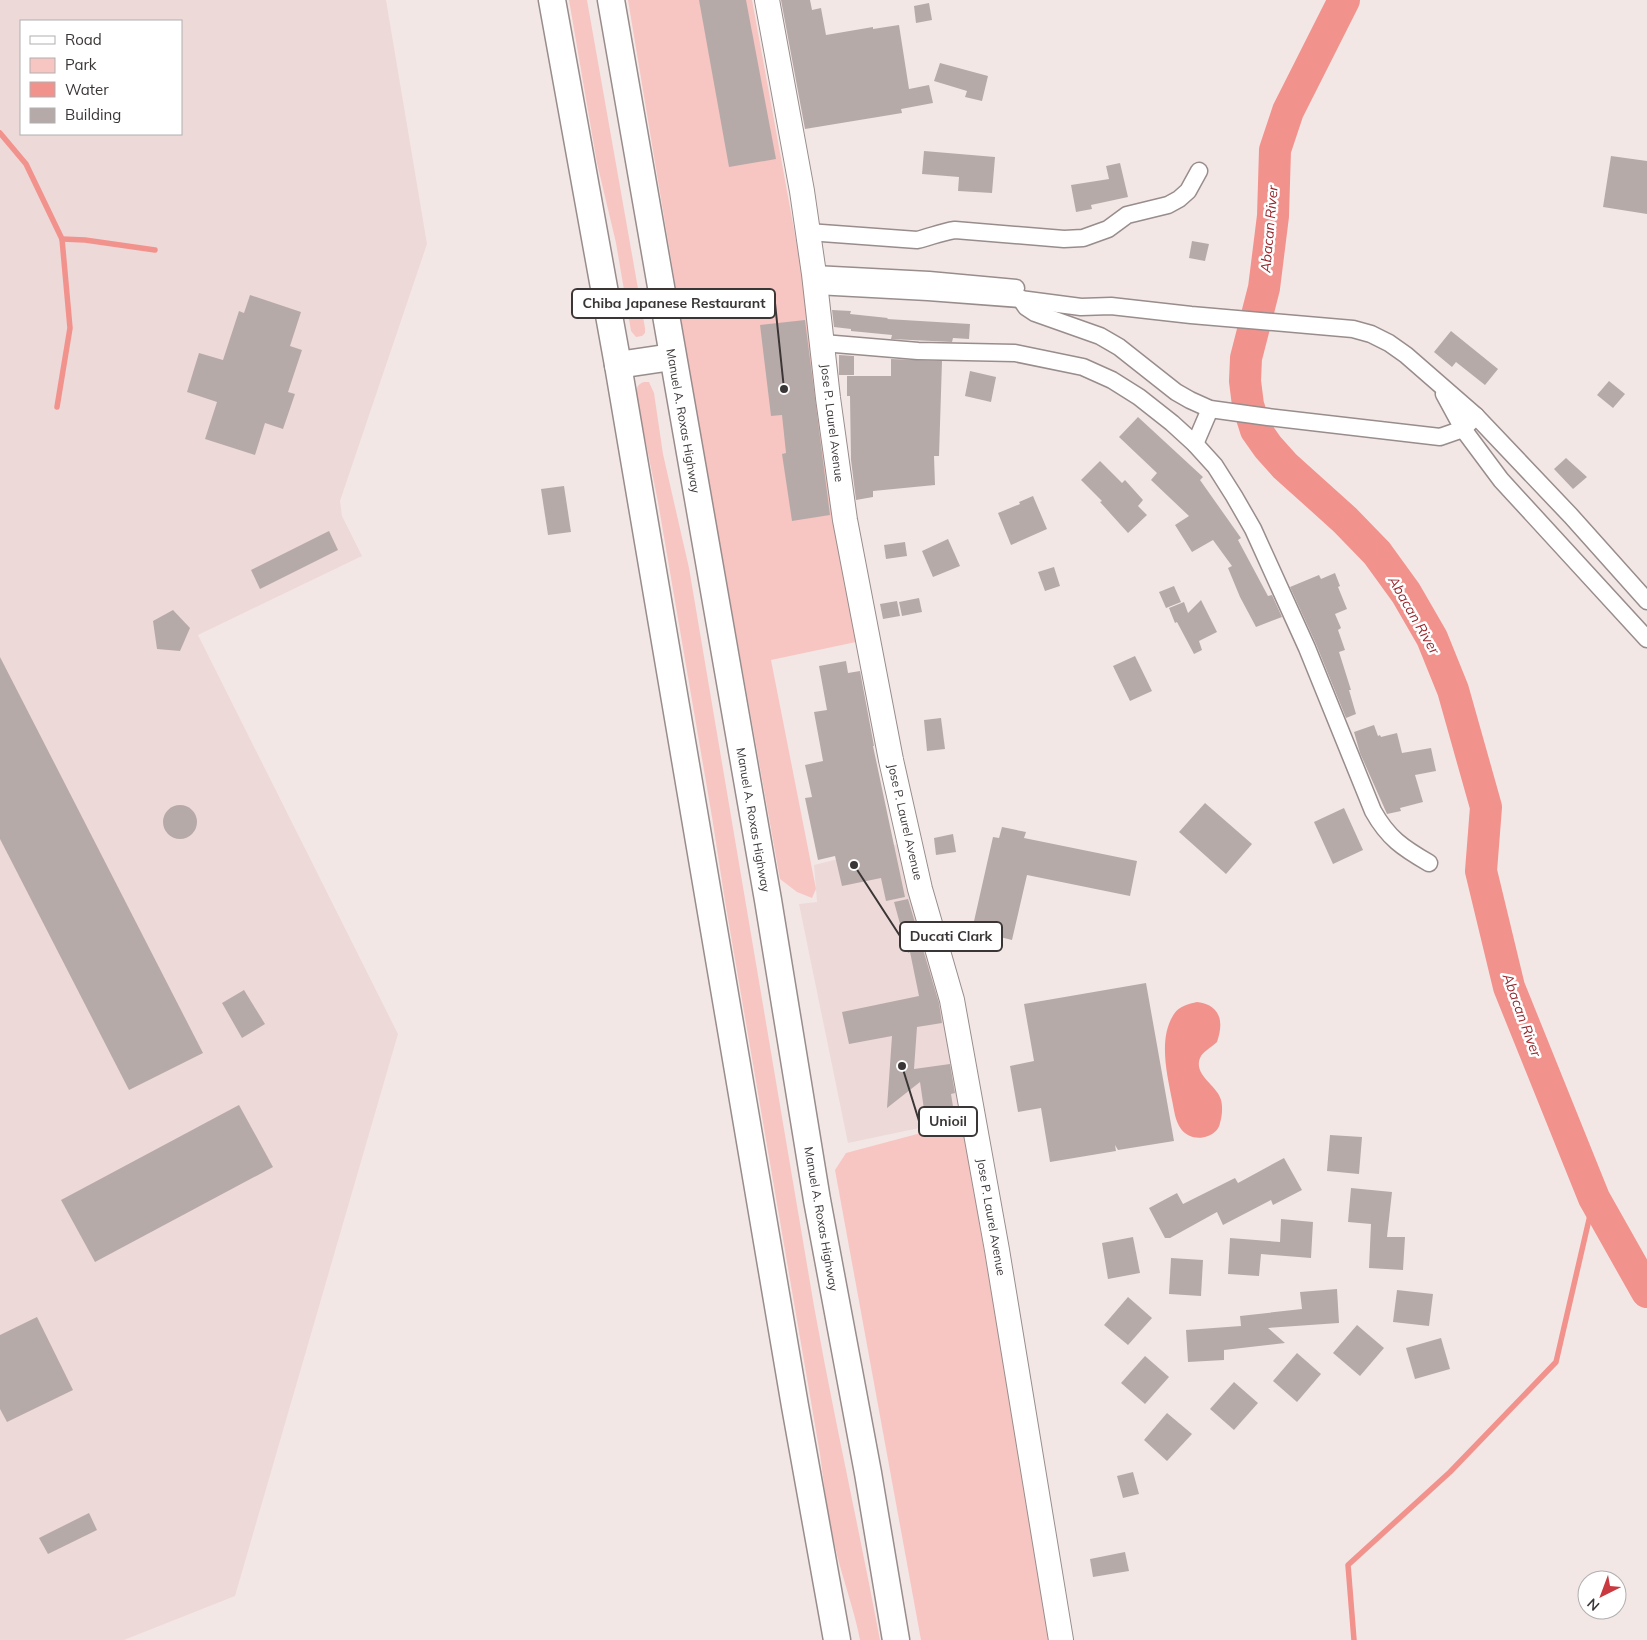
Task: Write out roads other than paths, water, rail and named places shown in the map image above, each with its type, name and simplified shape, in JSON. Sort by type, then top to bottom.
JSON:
[{"type":"main road","points":[[552,0],[618,365],[836,1640]]},
{"type":"main road","name":"Manuel A. Roxas Highway","points":[[611,0],[768,900],[817,1200],[866,1464],[896,1640]]},
{"type":"main road","points":[[618,365],[672,357]]},
{"type":"street","name":"Jose P. Laurel Avenue","points":[[767,0],[808,232],[845,520],[891,760],[920,888],[952,1000],[992,1225],[1060,1640]]},
{"type":"street","points":[[808,232],[917,240],[931,237],[940,232],[955,230],[1064,239],[1083,238],[1108,229],[1127,215],[1168,204],[1179,199],[1188,191],[1199,170]]},
{"type":"street","points":[[815,280],[928,286],[1020,294],[1044,297],[1081,307],[1111,306],[1353,329],[1371,334],[1389,342],[1406,355],[1476,416],[1571,516],[1647,603],[1631,620]]},
{"type":"street","points":[[1020,294],[1026,307],[1100,336],[1119,346],[1176,392],[1210,409],[1430,437],[1449,435],[1463,429],[1476,416]]},
{"type":"street","points":[[822,343],[918,351],[1015,354],[1083,367],[1112,380],[1139,397],[1172,423],[1215,466],[1253,529],[1310,657],[1373,811],[1382,828],[1407,851],[1429,863]]},
{"type":"street","points":[[1440,386],[1463,429],[1522,505],[1647,639]]},
{"type":"street","points":[[1195,444],[1210,409]]},
{"type":"water","points":[[1197,1002],[1211,1007],[1219,1016],[1220,1028],[1217,1042],[1203,1053],[1199,1064],[1203,1075],[1219,1095],[1222,1106],[1221,1117],[1216,1131],[1200,1138],[1186,1134],[1177,1122],[1165,1056],[1166,1034],[1174,1014],[1181,1007]]},
{"type":"waterway","name":"Abacan River","points":[[1344,0],[1288,111],[1275,150],[1273,216],[1264,288],[1246,358],[1245,381],[1248,405],[1256,430],[1268,447],[1285,466],[1345,520],[1377,553],[1406,593],[1432,638],[1453,690],[1486,807],[1481,871],[1509,987],[1594,1198],[1647,1292]]},
{"type":"waterway","points":[[0,133],[26,164],[62,239],[70,328],[57,407]]},
{"type":"waterway","points":[[62,239],[85,240],[155,250]]},
{"type":"waterway","points":[[1354,1640],[1348,1565],[1450,1472],[1556,1362],[1594,1198]]},
{"type":"place","name":"Chiba Japanese Restaurant","points":[[784,389]]},
{"type":"place","name":"Ducati Clark","points":[[854,865]]},
{"type":"place","name":"Unioil","points":[[902,1066]]}]
